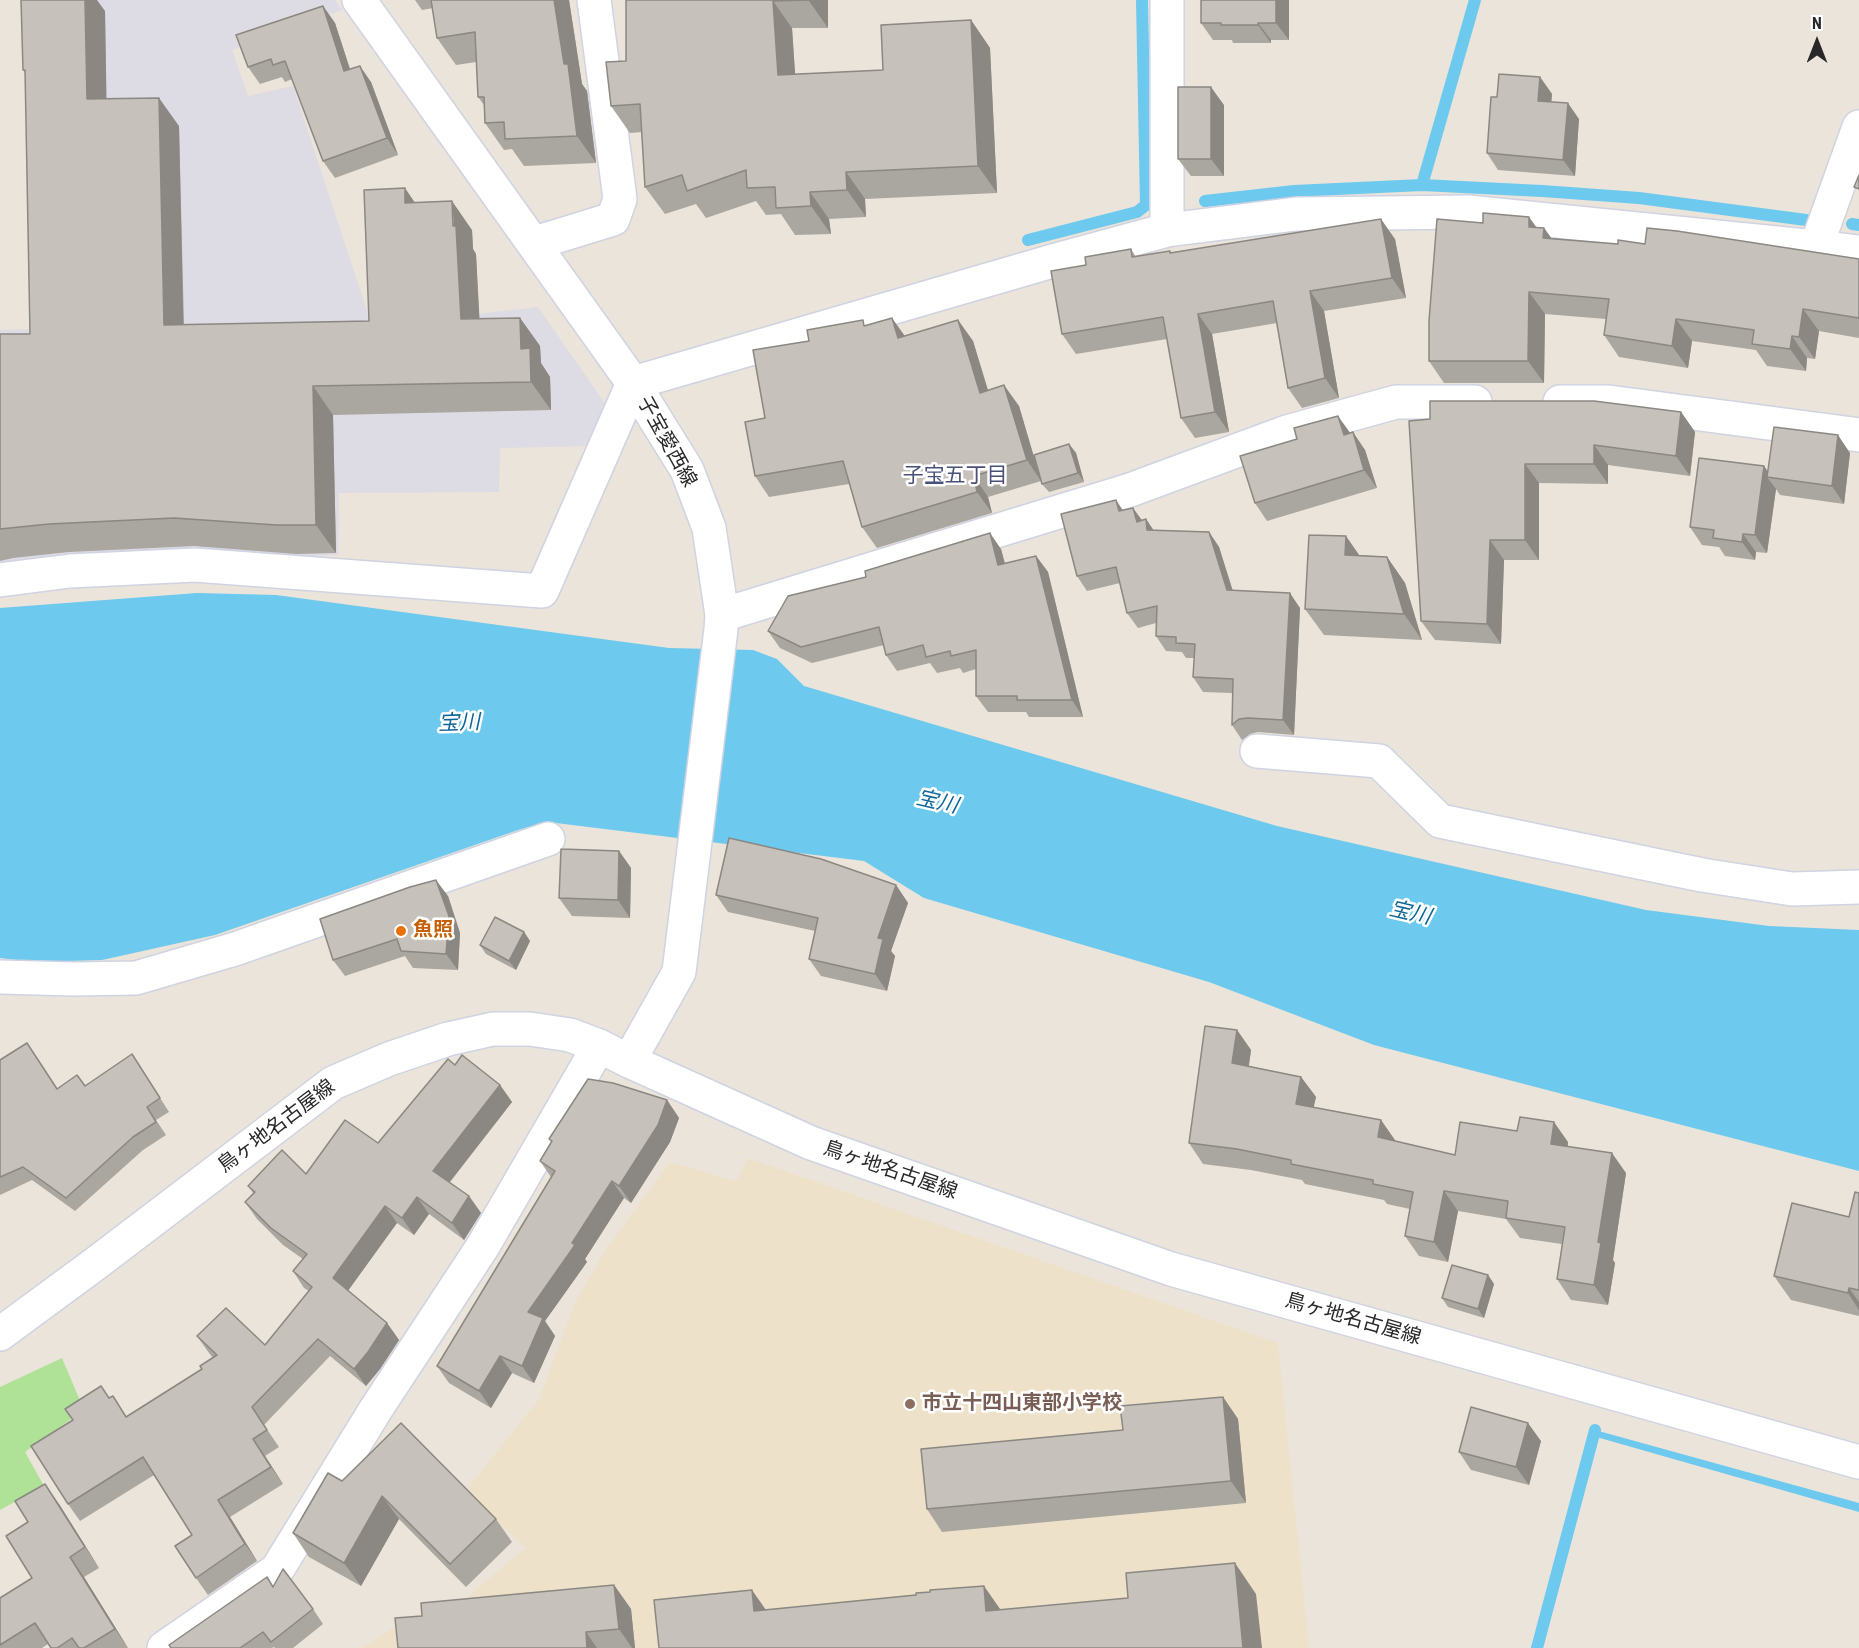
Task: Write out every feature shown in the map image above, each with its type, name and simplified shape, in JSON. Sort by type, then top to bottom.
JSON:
[{"type":"street","name":"子宝愛西線","points":[[359,0],[633,383],[687,470],[709,528],[722,622],[679,972],[628,1061]]},
{"type":"street","points":[[535,243],[613,219],[620,199],[594,0]]},
{"type":"street","points":[[1167,0],[1167,230]]},
{"type":"street","points":[[1816,247],[1859,127]]},
{"type":"street","points":[[0,580],[70,571],[195,566],[542,591],[633,383],[1167,230],[1296,214],[1468,213],[1859,252]]},
{"type":"street","points":[[722,622],[1130,490],[1287,432],[1396,402],[1609,402],[1859,435]]},
{"type":"street","points":[[1257,751],[1379,761],[1440,821],[1713,877],[1792,889],[1859,887]]},
{"type":"street","points":[[0,977],[74,980],[136,978],[235,949],[548,839]]},
{"type":"street","name":"鳥ヶ地名古屋線","points":[[0,1334],[333,1083],[389,1059],[438,1042],[494,1029],[530,1029],[570,1035],[599,1046],[811,1143],[1171,1269],[1859,1462]]},
{"type":"street","points":[[164,1648],[278,1570],[376,1409],[483,1246],[599,1046]]},
{"type":"shaded area","points":[[33,0],[335,0],[342,10],[232,50],[248,96],[293,86],[372,326],[538,307],[610,411],[593,446],[500,448],[499,492],[339,493],[338,555],[0,567],[0,330],[39,329]]},
{"type":"shaded area","name":"市立十四山東部小学校","points":[[748,1158],[1278,1343],[1309,1648],[361,1648],[412,1616],[459,1604],[525,1548],[466,1490],[539,1399],[575,1302],[604,1252],[670,1162],[736,1181]]},
{"type":"green space","points":[[62,1358],[84,1410],[25,1452],[44,1486],[0,1510],[0,1387]]},
{"type":"water","name":"宝川","points":[[197,593],[276,595],[669,648],[753,650],[777,659],[804,686],[1277,826],[1646,910],[1769,926],[1859,930],[1859,1171],[1374,1045],[1209,982],[924,898],[864,861],[548,822],[518,830],[215,935],[102,960],[33,962],[0,958],[0,608]]},
{"type":"water","points":[[1595,1430],[1859,1503],[1859,1512],[1593,1436]]},
{"type":"building","points":[[21,0],[85,0],[87,99],[159,98],[164,325],[369,321],[364,190],[405,188],[405,203],[452,201],[453,226],[456,226],[461,319],[520,318],[521,349],[530,348],[531,382],[313,386],[316,525],[276,525],[174,518],[49,524],[0,529],[0,334],[30,334],[25,70],[23,70]]},
{"type":"building","points":[[431,0],[554,0],[564,64],[568,64],[577,136],[505,139],[504,122],[485,123],[484,97],[478,97],[475,32],[437,38]]},
{"type":"building","points":[[626,0],[809,0],[773,1],[778,75],[883,70],[881,25],[971,20],[978,166],[846,172],[847,190],[810,192],[811,206],[776,208],[775,187],[747,188],[746,170],[687,191],[682,175],[645,187],[640,104],[611,106],[606,62],[626,61]]},
{"type":"building","points":[[1201,0],[1276,0],[1276,23],[1221,25],[1221,23],[1201,23]]},
{"type":"building","points":[[323,6],[344,71],[360,66],[387,138],[323,161],[285,61],[273,65],[271,59],[248,67],[236,35]]},
{"type":"building","points":[[1499,74],[1540,77],[1538,101],[1568,103],[1563,160],[1487,153],[1491,97],[1497,97]]},
{"type":"building","points":[[1178,87],[1211,87],[1211,159],[1178,159]]},
{"type":"building","points":[[1859,175],[1859,189],[1854,187]]},
{"type":"building","points":[[1483,213],[1529,217],[1529,227],[1544,228],[1543,238],[1618,244],[1618,240],[1645,244],[1647,228],[1859,259],[1859,318],[1803,309],[1799,337],[1792,336],[1790,349],[1752,344],[1754,330],[1676,319],[1672,346],[1604,335],[1609,299],[1529,292],[1528,361],[1429,361],[1429,321],[1437,219],[1483,223]]},
{"type":"building","points":[[1381,219],[1392,278],[1310,291],[1325,378],[1288,388],[1273,301],[1198,314],[1215,412],[1181,418],[1163,317],[1062,334],[1051,271],[1086,265],[1085,257],[1131,249],[1132,257],[1170,251],[1170,253]]},
{"type":"building","points":[[892,318],[898,338],[958,320],[980,393],[1004,385],[1027,460],[974,476],[977,492],[862,527],[843,461],[755,476],[745,422],[765,418],[753,350],[809,341],[807,330],[863,320],[864,326]]},
{"type":"building","points":[[1430,401],[1594,401],[1681,412],[1676,456],[1594,445],[1594,464],[1525,464],[1525,540],[1490,540],[1487,624],[1421,621],[1409,421],[1430,419]]},
{"type":"building","points":[[1338,416],[1344,435],[1353,432],[1364,470],[1255,503],[1240,456],[1297,439],[1294,428]]},
{"type":"building","points":[[1774,427],[1838,435],[1832,486],[1767,477]]},
{"type":"building","points":[[1069,444],[1078,473],[1042,484],[1034,455]]},
{"type":"building","points":[[1699,458],[1764,466],[1755,535],[1743,534],[1742,542],[1713,538],[1714,530],[1690,527]]},
{"type":"building","points":[[1116,500],[1119,511],[1133,508],[1137,522],[1146,519],[1147,530],[1209,532],[1227,590],[1290,593],[1283,720],[1248,718],[1239,719],[1232,725],[1233,679],[1193,677],[1195,644],[1176,643],[1176,637],[1156,636],[1157,606],[1127,613],[1116,567],[1077,576],[1061,514]]},
{"type":"building","points":[[990,533],[998,565],[1036,556],[1072,700],[1017,700],[1017,696],[976,696],[976,650],[951,656],[950,651],[926,657],[923,645],[886,655],[879,627],[801,647],[768,631],[788,596],[866,577],[865,571]]},
{"type":"building","points":[[1309,535],[1346,536],[1345,555],[1387,557],[1404,614],[1305,609]]},
{"type":"building","points":[[729,838],[821,859],[896,885],[878,938],[883,939],[875,974],[809,959],[818,918],[716,895]]},
{"type":"building","points":[[561,849],[619,851],[618,900],[559,898]]},
{"type":"building","points":[[436,880],[449,916],[446,954],[401,951],[397,939],[333,960],[320,919]]},
{"type":"building","points":[[495,917],[524,932],[509,961],[480,945]]},
{"type":"building","points":[[1205,1026],[1237,1030],[1232,1063],[1301,1077],[1296,1104],[1381,1120],[1378,1137],[1455,1155],[1460,1122],[1517,1131],[1520,1117],[1554,1122],[1551,1144],[1612,1153],[1598,1242],[1601,1243],[1594,1285],[1557,1279],[1565,1227],[1506,1218],[1508,1201],[1444,1191],[1434,1242],[1405,1236],[1413,1192],[1373,1184],[1373,1180],[1291,1164],[1291,1160],[1237,1149],[1189,1143]]},
{"type":"building","points":[[27,1043],[57,1089],[77,1075],[85,1086],[132,1054],[160,1098],[147,1107],[156,1122],[133,1137],[66,1198],[23,1167],[0,1177],[0,1060]]},
{"type":"building","points":[[462,1055],[500,1085],[433,1171],[469,1196],[452,1223],[417,1197],[402,1218],[385,1206],[333,1278],[387,1323],[354,1369],[318,1339],[252,1407],[267,1430],[253,1439],[271,1467],[218,1500],[245,1544],[196,1578],[175,1546],[192,1535],[143,1457],[68,1504],[31,1446],[73,1420],[65,1409],[101,1386],[109,1398],[113,1396],[126,1417],[202,1369],[200,1366],[217,1355],[197,1336],[226,1308],[265,1345],[312,1287],[293,1271],[307,1254],[271,1228],[245,1202],[255,1192],[248,1186],[282,1150],[306,1174],[345,1120],[378,1143],[448,1059],[455,1065]]},
{"type":"building","points":[[588,1079],[613,1083],[667,1100],[658,1125],[619,1186],[612,1181],[572,1243],[575,1245],[528,1312],[543,1318],[522,1366],[500,1356],[479,1391],[437,1366],[555,1171],[540,1161],[552,1141],[549,1139]]},
{"type":"building","points":[[1855,1192],[1859,1193],[1859,1290],[1849,1288],[1848,1293],[1774,1276],[1792,1203],[1849,1217]]},
{"type":"building","points":[[1452,1265],[1488,1275],[1478,1309],[1442,1298]]},
{"type":"building","points":[[1223,1397],[1231,1481],[927,1509],[921,1449],[1123,1430],[1120,1406]]},
{"type":"building","points":[[1471,1407],[1528,1423],[1516,1467],[1459,1452]]},
{"type":"building","points":[[401,1423],[496,1519],[450,1564],[382,1496],[344,1563],[293,1533],[328,1473],[342,1481]]},
{"type":"building","points":[[45,1484],[85,1547],[70,1557],[115,1629],[84,1648],[79,1648],[72,1638],[57,1648],[51,1648],[35,1623],[0,1645],[0,1598],[32,1578],[6,1536],[28,1522],[15,1501]]},
{"type":"building","points":[[1235,1563],[1243,1648],[659,1648],[654,1600],[752,1590],[754,1611],[916,1595],[916,1593],[930,1592],[930,1590],[984,1586],[986,1611],[1128,1598],[1126,1573]]},
{"type":"building","points":[[283,1569],[313,1609],[271,1642],[263,1632],[240,1648],[171,1648],[169,1645],[267,1577],[273,1587]]},
{"type":"building","points":[[614,1585],[619,1629],[586,1632],[587,1648],[398,1648],[395,1618],[422,1616],[421,1603]]},
{"type":"waterway","points":[[1028,240],[1137,212],[1146,205],[1142,0]]},
{"type":"waterway","points":[[1422,185],[1475,0]]},
{"type":"waterway","points":[[1205,201],[1294,191],[1422,185],[1639,198],[1806,220]]},
{"type":"waterway","points":[[1852,224],[1859,225]]},
{"type":"waterway","points":[[1537,1648],[1595,1430]]},
{"type":"place","name":"魚照","points":[[401,931]]},
{"type":"place","name":"市立十四山東部小学校","points":[[910,1404]]},
{"type":"district","name":"子宝五丁目","points":[[955,477]]}]
